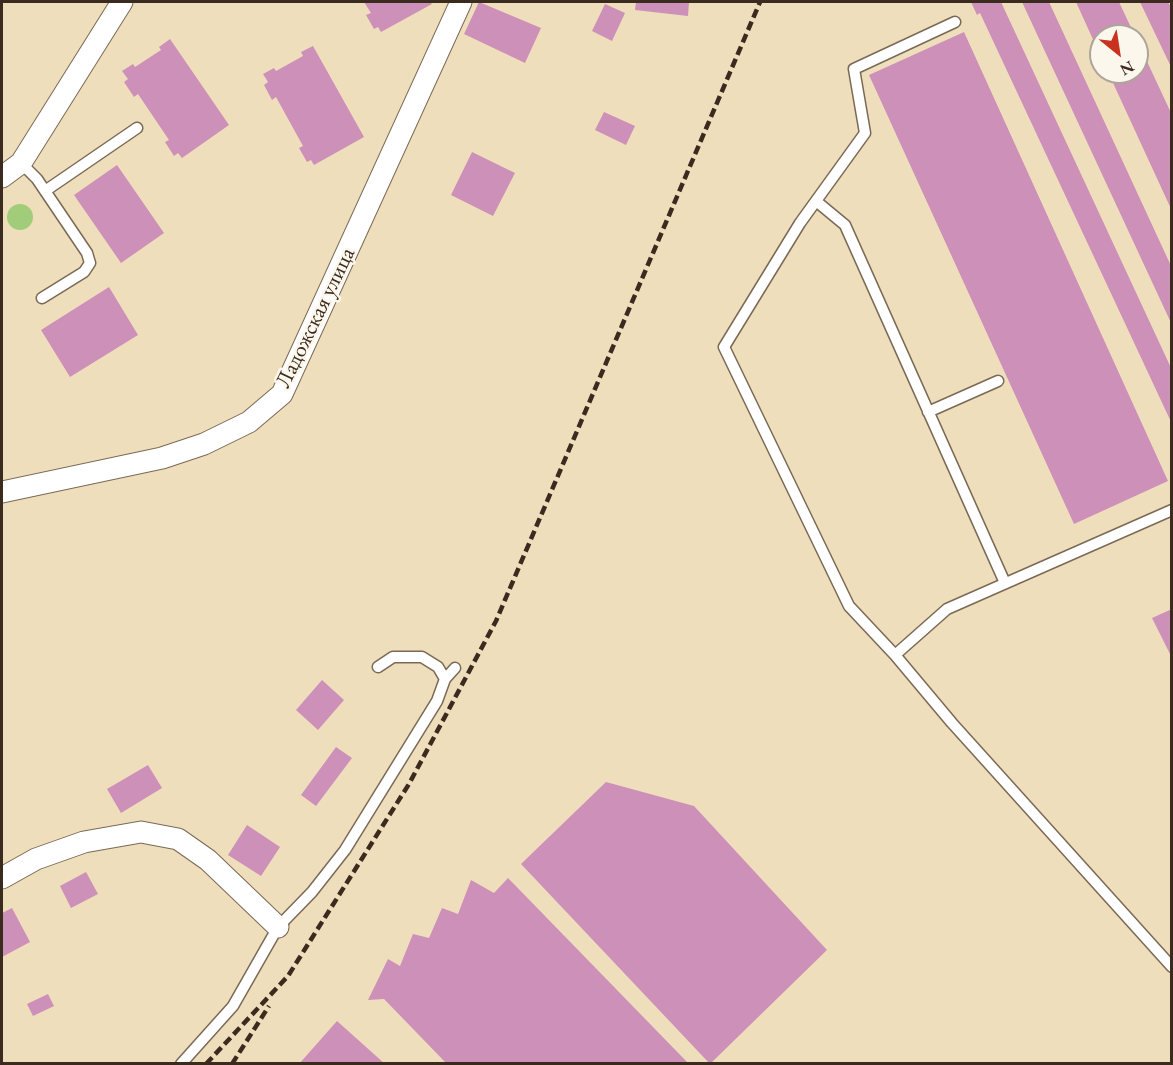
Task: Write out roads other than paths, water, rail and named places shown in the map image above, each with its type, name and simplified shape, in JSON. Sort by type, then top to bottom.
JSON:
[{"type":"street","points":[[9,172],[122,2]]},
{"type":"street","name":"Ладожская улица","points":[[2,492],[162,458],[204,444],[249,422],[282,394],[461,2]]},
{"type":"street","points":[[2,878],[36,859],[84,842],[141,832],[178,839],[208,860],[278,927]]},
{"type":"lane","points":[[955,22],[854,69],[865,133],[816,201],[724,347],[849,606],[1172,967]]},
{"type":"lane","points":[[45,191],[137,128]]},
{"type":"lane","points":[[9,172],[45,191],[87,253],[90,263],[84,272],[42,298]]},
{"type":"lane","points":[[816,201],[844,225],[1005,584]]},
{"type":"lane","points":[[928,412],[998,381]]},
{"type":"lane","points":[[895,655],[947,609],[1172,510]]},
{"type":"lane","points":[[378,667],[393,657],[422,657],[438,667],[445,679]]},
{"type":"lane","points":[[181,1064],[233,1006],[278,927],[312,892],[345,850],[437,701],[445,679],[454,668]]},
{"type":"railway","points":[[206,1064],[288,976],[409,784],[496,621],[760,2]]},
{"type":"railway","points":[[232,1064],[269,1006]]}]
